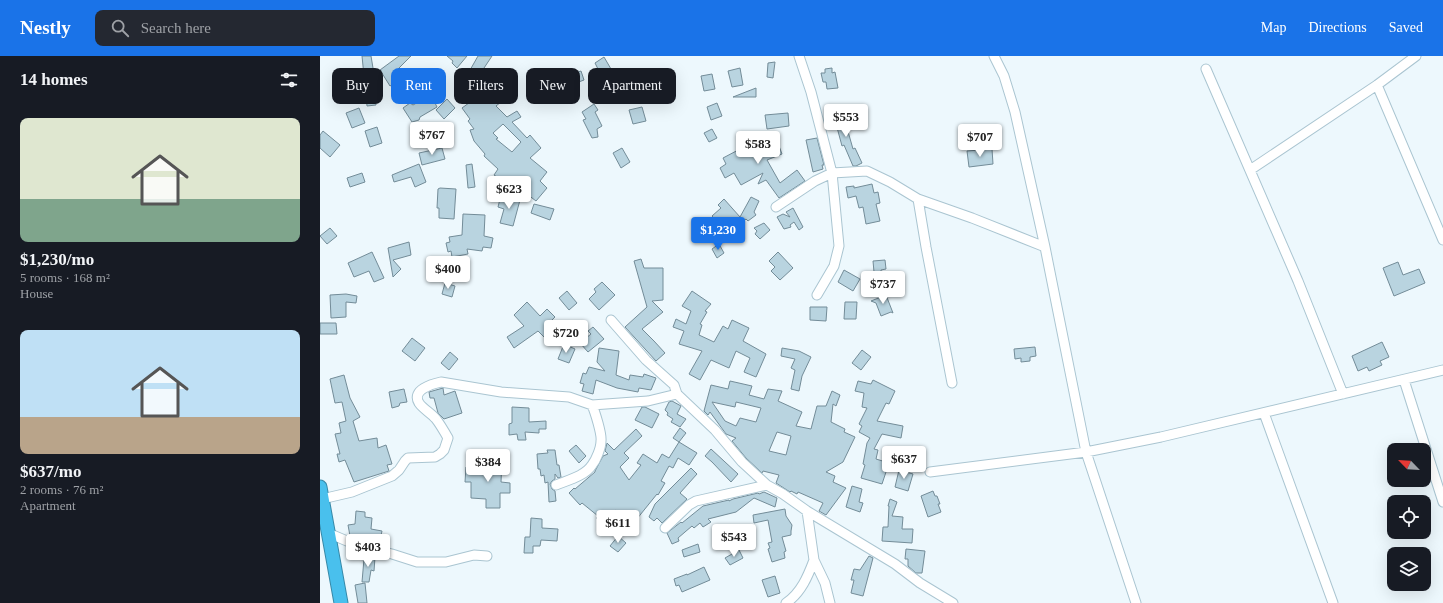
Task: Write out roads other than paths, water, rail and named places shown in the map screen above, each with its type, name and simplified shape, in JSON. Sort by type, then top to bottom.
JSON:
[{"type":"highway","points":[[321,493],[341,603]]},
{"type":"street","points":[[799,56],[811,92],[832,174],[839,246],[834,266],[817,295]]},
{"type":"street","points":[[994,56],[1004,76],[1015,112],[1045,248],[1086,452],[1136,603]]},
{"type":"street","points":[[1250,170],[1377,85],[1416,56]]},
{"type":"street","points":[[1206,69],[1298,281],[1343,394]]},
{"type":"street","points":[[1377,85],[1443,240]]},
{"type":"street","points":[[776,207],[815,181],[832,174],[867,171],[890,182],[918,199],[972,218],[1045,248]]},
{"type":"street","points":[[918,199],[952,383]]},
{"type":"street","points":[[611,320],[646,360],[674,385],[677,394],[715,430],[742,462],[767,485],[895,564],[920,583],[953,603]]},
{"type":"street","points":[[930,472],[1086,452],[1264,414],[1443,370]]},
{"type":"street","points":[[1404,380],[1443,502]]},
{"type":"street","points":[[321,493],[352,492],[392,476],[408,458],[435,457],[440,454],[446,447],[448,438],[436,418],[419,403],[418,399],[418,395],[422,389],[431,384],[441,382],[501,392],[569,398],[592,405],[648,401],[677,394]]},
{"type":"street","points":[[556,485],[580,474],[592,466],[597,455],[601,441],[595,412],[592,405]]},
{"type":"street","points":[[1264,414],[1333,603]]},
{"type":"street","points":[[665,528],[689,505],[696,501],[767,485]]},
{"type":"street","points":[[807,511],[814,560],[825,583],[830,603]]},
{"type":"street","points":[[328,533],[354,544],[417,562],[446,562],[474,555],[487,556]]},
{"type":"street","points":[[786,603],[793,599],[807,577],[814,560]]}]
